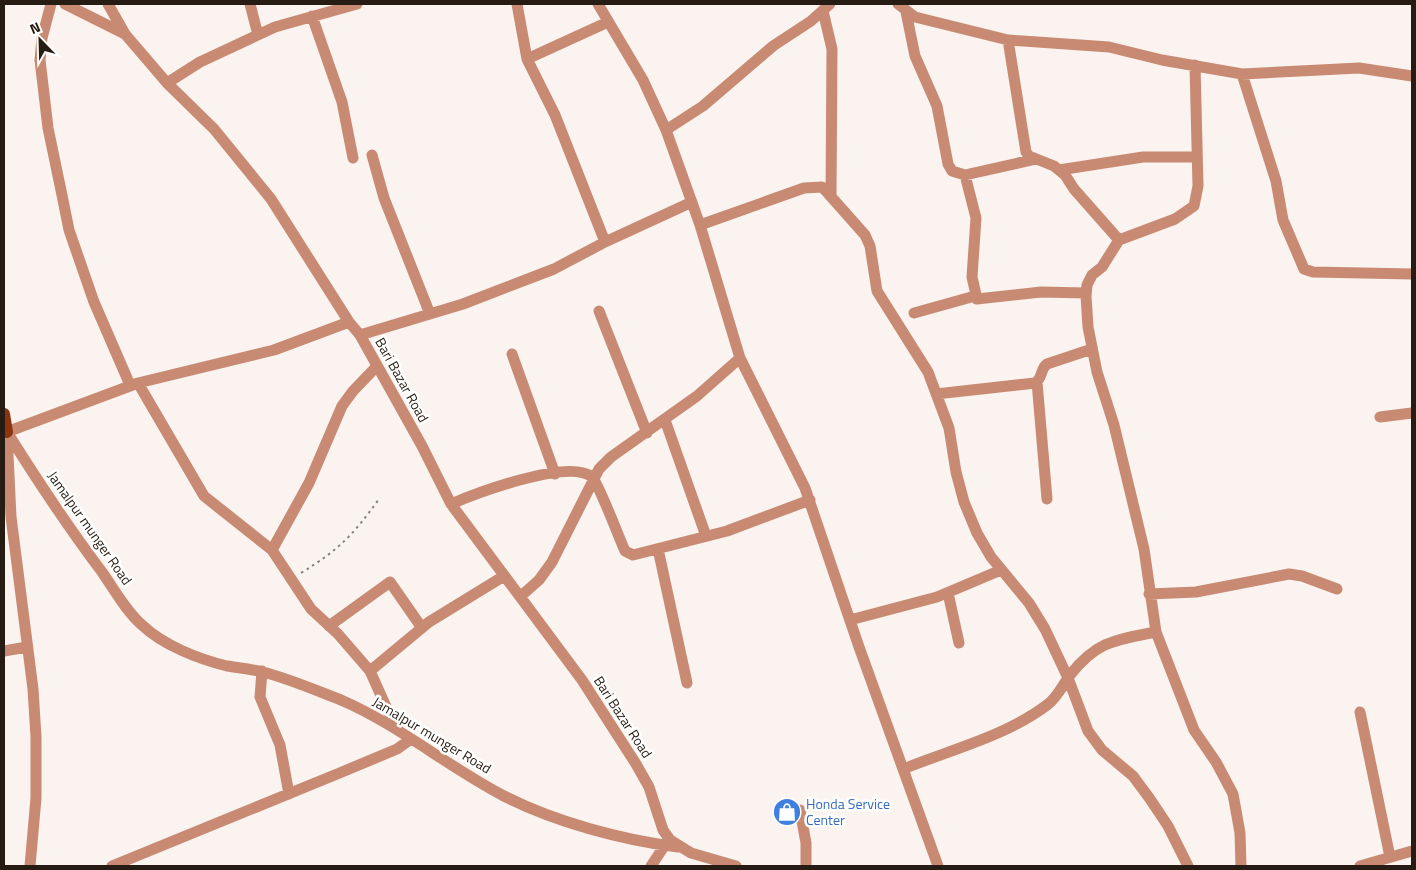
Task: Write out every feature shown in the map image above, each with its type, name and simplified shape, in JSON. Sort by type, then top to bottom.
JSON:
[{"type":"main road","points":[[4,414],[5,433]]},
{"type":"street","points":[[51,4],[42,38],[40,60],[48,128],[69,230],[94,302],[134,384],[204,496],[272,550],[311,609],[370,671],[396,729]]},
{"type":"street","points":[[65,4],[125,34]]},
{"type":"street","name":"Bari Bazar Road","points":[[108,4],[125,34],[167,83],[214,129],[271,199],[349,322],[360,335],[422,446],[451,504],[521,596],[602,710],[648,787],[663,830],[678,847]]},
{"type":"street","points":[[250,4],[258,35]]},
{"type":"street","points":[[167,83],[200,62],[275,26],[357,4]]},
{"type":"street","points":[[516,4],[528,59],[555,115],[605,242]]},
{"type":"street","points":[[598,4],[643,80],[666,130],[700,225],[740,358],[791,455],[810,500],[850,620],[938,866]]},
{"type":"street","points":[[666,130],[703,106],[773,46],[827,7],[832,49],[831,197]]},
{"type":"street","points":[[902,8],[915,17],[1008,40],[1109,47],[1242,74],[1359,68],[1412,76]]},
{"type":"street","points":[[902,8],[915,56],[931,88],[937,106],[948,164],[956,174],[966,175],[1036,159]]},
{"type":"street","points":[[312,16],[342,102],[353,158]]},
{"type":"street","points":[[528,59],[608,22]]},
{"type":"street","points":[[1008,40],[1024,146],[1029,156],[1059,170],[1119,240]]},
{"type":"street","points":[[1195,65],[1198,186],[1194,206],[1174,219],[1119,240],[1102,267],[1092,275],[1086,293],[1088,326],[1092,349],[1097,372],[1114,425],[1144,549],[1156,632],[1194,730],[1216,762],[1233,794],[1240,833],[1241,866]]},
{"type":"street","points":[[1242,74],[1276,181],[1283,220],[1304,269],[1313,272],[1412,274]]},
{"type":"street","points":[[372,155],[384,198],[430,314]]},
{"type":"street","points":[[1059,170],[1142,158],[1197,157]]},
{"type":"street","points":[[966,175],[976,218],[972,271],[975,296],[980,300],[1041,292],[1086,293]]},
{"type":"street","points":[[700,225],[804,188],[822,187],[852,217],[865,235],[873,259],[877,291],[920,356],[936,394],[949,428],[956,472],[964,502],[977,533],[1001,570],[1029,603],[1045,629],[1068,678],[1088,731],[1102,750],[1133,776],[1168,826],[1188,866]]},
{"type":"street","points":[[360,335],[463,304],[554,269],[605,242],[692,202]]},
{"type":"street","points":[[914,313],[975,296]]},
{"type":"street","points":[[599,312],[647,433]]},
{"type":"street","points":[[30,866],[36,798],[36,737],[33,689],[11,517],[5,433],[134,384],[274,350],[349,322]]},
{"type":"street","points":[[1047,499],[1038,382],[1047,364],[1092,349]]},
{"type":"street","points":[[512,354],[555,474]]},
{"type":"street","points":[[521,596],[539,580],[552,562],[594,478],[611,458],[697,396],[740,358]]},
{"type":"street","points":[[272,550],[308,483],[342,406],[377,366]]},
{"type":"street","points":[[936,394],[1038,382]]},
{"type":"street","points":[[1380,417],[1412,413]]},
{"type":"street","points":[[665,420],[706,536]]},
{"type":"street","name":"Jamalpur munger Road","points":[[5,433],[62,517],[142,625],[185,652],[226,666],[262,672],[300,683],[343,701],[374,715],[505,796],[581,825],[636,841],[678,847]]},
{"type":"street","points":[[451,504],[499,485],[580,471],[594,478],[627,554],[633,555],[706,536],[810,500]]},
{"type":"street","points":[[658,548],[687,683]]},
{"type":"street","points":[[850,620],[913,605],[1001,570]]},
{"type":"street","points":[[1149,594],[1196,592],[1289,574],[1302,576],[1337,589]]},
{"type":"street","points":[[370,671],[422,628],[504,576]]},
{"type":"street","points":[[329,626],[390,582],[422,628]]},
{"type":"street","points":[[948,592],[959,643]]},
{"type":"street","points":[[903,769],[973,742],[1028,717],[1048,705],[1062,690],[1068,678],[1084,658],[1108,642],[1156,632]]},
{"type":"street","points":[[4,651],[27,646]]},
{"type":"street","points":[[262,672],[260,697],[280,745],[289,794]]},
{"type":"street","points":[[1360,712],[1390,857]]},
{"type":"street","points":[[112,866],[397,749],[411,739]]},
{"type":"street","points":[[800,810],[806,843],[806,866]]},
{"type":"street","points":[[650,866],[665,845]]},
{"type":"street","points":[[678,847],[703,861],[736,866]]},
{"type":"street","points":[[1360,866],[1412,851]]},
{"type":"path","points":[[290,579],[330,556],[355,533],[379,499]]},
{"type":"building","name":"Honda Service Center","points":[[794,807],[794,816],[788,817],[789,824],[778,824],[776,808]]},
{"type":"place","name":"Honda Service Center","points":[[787,812]]}]
